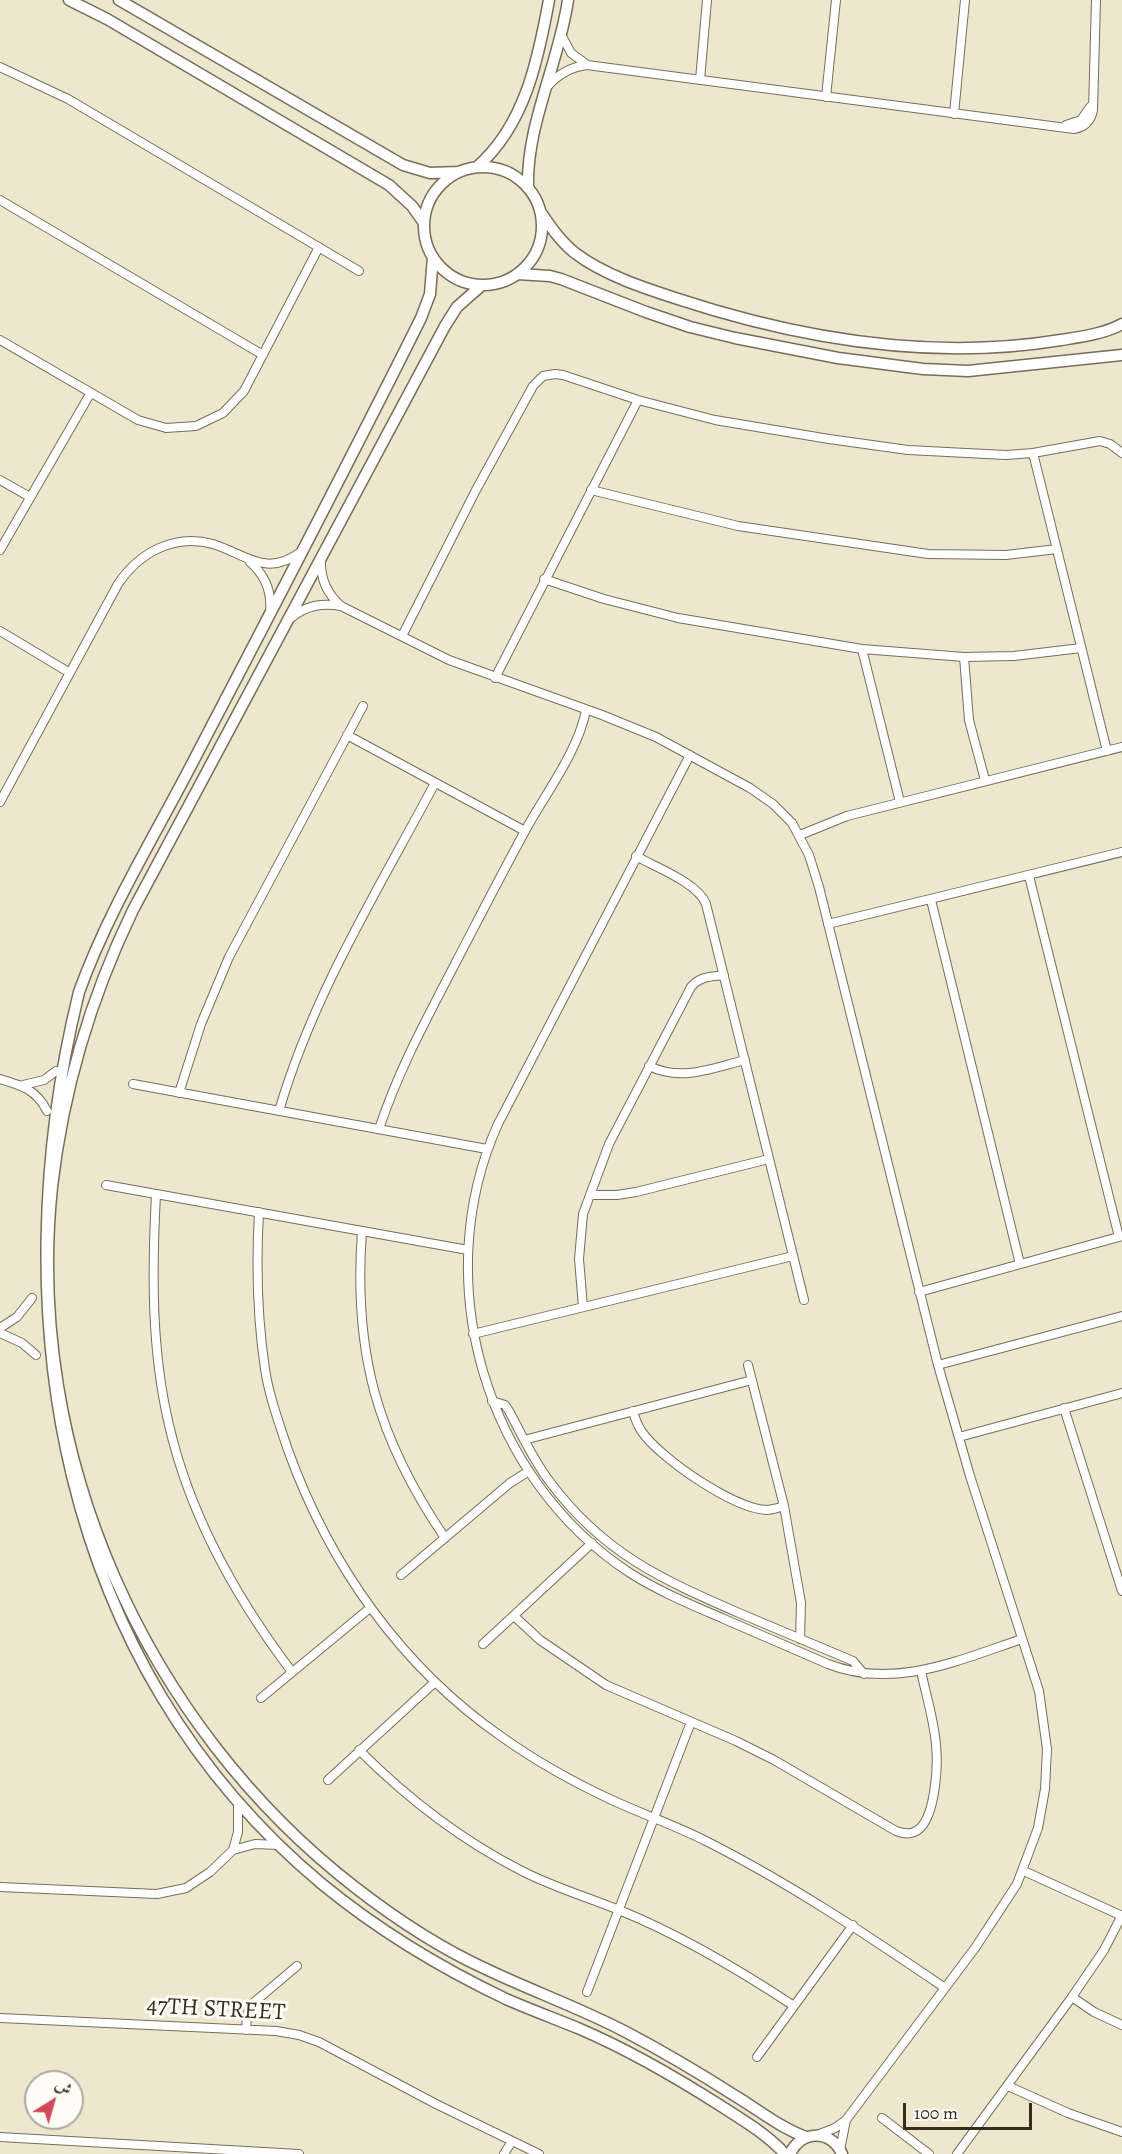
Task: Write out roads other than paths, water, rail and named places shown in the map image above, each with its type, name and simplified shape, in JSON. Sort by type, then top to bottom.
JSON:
[{"type":"street","points":[[69,0],[107,19],[389,185],[412,206],[424,223]]},
{"type":"street","points":[[119,0],[403,165],[430,173],[459,172],[477,167],[489,167],[511,173],[528,188],[540,211],[569,248],[631,282],[681,300],[736,317],[783,328],[867,343],[920,347],[1022,346],[1080,337],[1120,325]]},
{"type":"street","points":[[477,167],[502,141],[520,110],[534,64],[549,0]]},
{"type":"street","points":[[528,188],[531,143],[562,36],[568,0]]},
{"type":"street","points":[[700,80],[707,0]]},
{"type":"street","points":[[826,97],[836,0]]},
{"type":"street","points":[[954,114],[965,0]]},
{"type":"street","points":[[547,87],[568,70],[587,65],[1060,126],[1081,120],[1088,112],[1092,101],[1095,0]]},
{"type":"street","points":[[562,36],[572,53],[587,65]]},
{"type":"street","points":[[0,67],[68,99],[359,271]]},
{"type":"street","points":[[459,172],[445,180],[434,192],[427,207],[424,223],[428,246],[433,257],[449,274],[459,280],[482,285],[504,281],[517,274],[530,262],[539,246],[542,228],[540,211]]},
{"type":"street","points":[[0,200],[263,355]]},
{"type":"street","points":[[0,340],[138,420],[152,426],[166,428],[196,426],[210,420],[234,403],[244,391],[319,247]]},
{"type":"street","points":[[44,1129],[56,1071],[81,988],[107,924],[350,462],[426,307],[432,282],[433,257]]},
{"type":"street","points":[[517,274],[561,279],[646,312],[712,333],[848,359],[923,369],[968,371],[1122,355]]},
{"type":"street","points":[[482,285],[450,316],[133,910],[112,956],[94,1003],[68,1095],[55,1165],[49,1244],[51,1315],[57,1378],[72,1452],[93,1524],[119,1590],[150,1650],[186,1708],[228,1764],[263,1804],[335,1872],[381,1907],[430,1939],[482,1967],[624,2031],[691,2068],[781,2125],[812,2136],[828,2138],[841,2152]]},
{"type":"street","points":[[402,636],[471,499],[535,382],[548,375],[563,375],[638,400],[724,422],[869,445],[948,453],[1006,455],[1033,453],[1100,441],[1110,444],[1122,453]]},
{"type":"street","points":[[0,550],[90,394]]},
{"type":"street","points":[[495,678],[638,400]]},
{"type":"street","points":[[1033,453],[1107,751]]},
{"type":"street","points":[[0,480],[30,497]]},
{"type":"street","points":[[591,490],[738,526],[928,554],[997,556],[1058,549]]},
{"type":"street","points":[[0,802],[118,584],[130,568],[146,555],[170,544],[197,542],[224,548],[248,560],[260,563],[284,562],[304,549]]},
{"type":"street","points":[[321,558],[325,585],[334,600],[341,606],[449,660],[627,724],[690,755],[763,796],[783,813],[800,835],[809,855],[938,1365],[1039,1692],[1047,1749],[1045,1789],[1035,1837],[1024,1871],[996,1918],[846,2120],[835,2128],[795,2145],[790,2154]]},
{"type":"street","points":[[248,560],[257,568],[267,583],[271,600],[270,612]]},
{"type":"street","points":[[544,579],[628,606],[678,618],[862,649],[964,657],[1014,656],[1081,648]]},
{"type":"street","points":[[287,621],[308,607],[324,604],[341,606]]},
{"type":"street","points":[[0,631],[70,673]]},
{"type":"street","points":[[862,649],[900,802]]},
{"type":"street","points":[[964,657],[969,720],[985,780]]},
{"type":"street","points":[[179,1093],[201,1024],[229,957],[363,706]]},
{"type":"street","points":[[379,1129],[416,1036],[525,831],[574,745],[586,710]]},
{"type":"street","points":[[347,735],[525,831]]},
{"type":"street","points":[[800,835],[847,816],[1122,747]]},
{"type":"street","points":[[690,755],[487,1149],[478,1178],[468,1250],[467,1288],[473,1334],[492,1401],[508,1437],[558,1509],[592,1543],[630,1573],[672,1596],[828,1664],[850,1672],[864,1674],[886,1675],[921,1671],[1022,1639]]},
{"type":"street","points":[[0,781],[9,786]]},
{"type":"street","points":[[279,1111],[298,1051],[323,993],[435,783]]},
{"type":"street","points":[[828,924],[1122,852]]},
{"type":"street","points":[[636,856],[692,887],[703,897],[709,913],[804,1300]]},
{"type":"street","points":[[919,1292],[1121,1237],[1029,876]]},
{"type":"street","points":[[931,900],[1020,1264]]},
{"type":"street","points":[[583,1307],[579,1259],[583,1214],[609,1144],[694,983],[704,978],[724,975]]},
{"type":"street","points":[[649,1066],[678,1075],[745,1060]]},
{"type":"street","points":[[22,1085],[44,1080],[56,1071]]},
{"type":"street","points":[[0,1079],[22,1085],[40,1098],[47,1111]]},
{"type":"street","points":[[133,1084],[487,1149]]},
{"type":"street","points":[[590,1195],[627,1194],[770,1159]]},
{"type":"street","points":[[106,1185],[468,1250]]},
{"type":"street","points":[[156,1194],[153,1275],[155,1328],[169,1426],[191,1496],[207,1534],[260,1630],[292,1672]]},
{"type":"street","points":[[259,1212],[256,1277],[259,1318],[265,1371],[273,1402],[297,1476],[317,1520],[336,1557],[393,1638],[435,1682],[499,1736],[535,1759],[603,1796],[706,1841],[796,1889],[945,1988]]},
{"type":"street","points":[[362,1231],[361,1321],[375,1401],[407,1477],[445,1538]]},
{"type":"street","points":[[473,1334],[793,1257]]},
{"type":"street","points":[[34,1290],[36,1313],[44,1317],[51,1315]]},
{"type":"street","points":[[0,1328],[18,1317],[34,1290]]},
{"type":"street","points":[[938,1365],[1122,1316]]},
{"type":"street","points":[[0,1333],[22,1343],[36,1359]]},
{"type":"street","points":[[34,1336],[36,1359]]},
{"type":"street","points":[[747,1365],[784,1506],[801,1602],[800,1639]]},
{"type":"street","points":[[524,1440],[752,1380]]},
{"type":"street","points":[[959,1437],[1122,1393]]},
{"type":"street","points":[[492,1401],[505,1405],[551,1484],[577,1513],[624,1555],[678,1587],[853,1661],[864,1674]]},
{"type":"street","points":[[1064,1408],[1122,1591]]},
{"type":"street","points":[[633,1411],[642,1432],[652,1444],[696,1479],[752,1507],[773,1510],[784,1506]]},
{"type":"street","points":[[401,1575],[510,1483],[530,1471]]},
{"type":"street","points":[[483,1644],[592,1543]]},
{"type":"street","points":[[85,1554],[112,1616],[146,1679],[188,1741],[238,1803],[279,1845],[347,1903],[421,1954],[473,1983],[583,2030],[650,2064],[755,2128],[785,2154]]},
{"type":"street","points":[[261,1698],[370,1608]]},
{"type":"street","points":[[514,1616],[540,1640],[606,1685],[774,1761],[905,1834],[914,1833],[921,1828],[928,1814],[933,1797],[937,1762],[933,1727],[921,1671]]},
{"type":"street","points":[[328,1780],[435,1682]]},
{"type":"street","points":[[587,1992],[691,1722]]},
{"type":"street","points":[[359,1750],[391,1782],[435,1817],[478,1846],[523,1872],[620,1910],[710,1954],[794,2006]]},
{"type":"street","points":[[233,1850],[239,1823],[238,1803]]},
{"type":"street","points":[[0,1887],[167,1893],[186,1888],[203,1878],[233,1850],[255,1844],[279,1845]]},
{"type":"street","points":[[957,2154],[1072,1997],[1104,1950],[1122,1916],[1024,1871]]},
{"type":"street","points":[[757,2057],[853,1925]]},
{"type":"street","points":[[246,2030],[247,2015],[252,2004],[297,1966]]},
{"type":"street","points":[[1072,1997],[1094,2012],[1122,2025]]},
{"type":"street","name":"47TH STREET","points":[[0,2018],[287,2032],[309,2038],[539,2154]]},
{"type":"street","points":[[1008,2086],[1068,2113],[1122,2132]]},
{"type":"street","points":[[882,2118],[929,2154]]},
{"type":"street","points":[[841,2152],[846,2120]]},
{"type":"street","points":[[0,2137],[299,2154]]},
{"type":"street","points":[[504,2154],[512,2141]]}]
